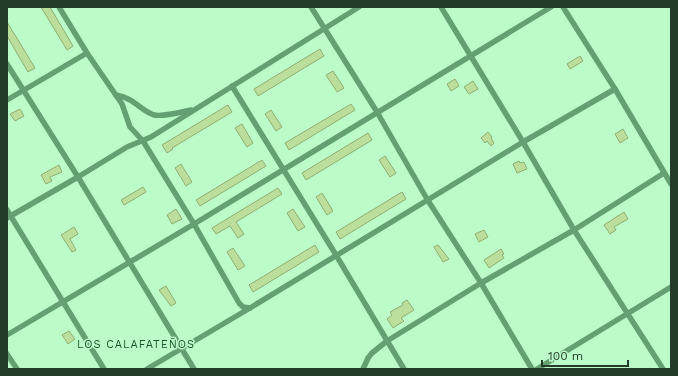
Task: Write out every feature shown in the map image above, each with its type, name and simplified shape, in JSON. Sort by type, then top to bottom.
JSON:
[{"type":"street","points":[[59,7],[87,53],[122,104],[127,121],[143,141],[194,224],[239,303],[243,307],[250,308]]},
{"type":"street","points":[[311,7],[377,112],[427,199],[481,283],[532,369]]},
{"type":"street","points":[[9,217],[127,147],[151,137],[196,110],[359,7]]},
{"type":"street","points":[[441,7],[523,142],[574,230],[663,369]]},
{"type":"street","points":[[7,335],[194,224],[551,7]]},
{"type":"street","points":[[564,7],[615,89],[671,184]]},
{"type":"street","points":[[7,100],[87,53]]},
{"type":"street","points":[[7,64],[78,177],[194,369]]},
{"type":"street","points":[[232,86],[404,369]]},
{"type":"street","points":[[147,369],[250,308],[427,199],[615,89]]},
{"type":"street","points":[[116,95],[128,98],[160,116],[196,110]]},
{"type":"street","points":[[363,369],[372,353],[386,341],[481,283],[574,230],[664,173]]},
{"type":"street","points":[[7,210],[9,217],[104,369]]},
{"type":"street","points":[[537,369],[628,315],[671,287]]},
{"type":"street","points":[[7,354],[17,369]]},
{"type":"building","points":[[41,7],[50,7],[73,46],[67,50]]},
{"type":"building","points":[[7,22],[35,68],[28,72],[7,36]]},
{"type":"building","points":[[320,49],[324,56],[258,96],[254,89]]},
{"type":"building","points":[[580,56],[583,61],[570,69],[567,64]]},
{"type":"building","points":[[333,71],[344,88],[337,92],[326,75]]},
{"type":"building","points":[[455,79],[459,86],[451,91],[447,84]]},
{"type":"building","points":[[473,81],[478,89],[469,94],[464,87]]},
{"type":"building","points":[[351,104],[355,110],[289,150],[285,143]]},
{"type":"building","points":[[228,105],[232,112],[172,148],[173,149],[167,153],[162,145]]},
{"type":"building","points":[[20,109],[24,116],[15,121],[10,114]]},
{"type":"building","points":[[271,110],[282,127],[276,131],[265,114]]},
{"type":"building","points":[[242,124],[253,143],[247,147],[235,128]]},
{"type":"building","points":[[623,129],[628,138],[620,143],[615,134]]},
{"type":"building","points":[[488,132],[494,143],[491,146],[487,141],[485,143],[481,138]]},
{"type":"building","points":[[368,133],[372,140],[306,180],[302,173]]},
{"type":"building","points":[[385,156],[396,173],[390,177],[379,160]]},
{"type":"building","points":[[262,160],[266,166],[200,206],[196,200]]},
{"type":"building","points":[[519,161],[520,163],[524,162],[527,169],[517,173],[513,164]]},
{"type":"building","points":[[181,164],[192,182],[186,186],[175,168]]},
{"type":"building","points":[[59,165],[62,172],[50,177],[52,181],[46,184],[41,175]]},
{"type":"building","points":[[143,187],[146,192],[124,205],[121,200]]},
{"type":"building","points":[[278,188],[282,194],[236,222],[244,234],[238,238],[230,226],[216,234],[212,228]]},
{"type":"building","points":[[402,192],[406,199],[340,239],[336,232]]},
{"type":"building","points":[[322,193],[333,211],[327,215],[316,197]]},
{"type":"building","points":[[176,209],[182,219],[172,224],[167,215]]},
{"type":"building","points":[[293,209],[305,227],[298,231],[287,213]]},
{"type":"building","points":[[624,212],[628,219],[614,227],[616,230],[610,234],[604,225]]},
{"type":"building","points":[[74,227],[78,234],[70,239],[76,250],[72,252],[61,235]]},
{"type":"building","points":[[484,230],[488,237],[479,242],[475,234]]},
{"type":"building","points":[[315,245],[319,252],[253,292],[249,285]]},
{"type":"building","points":[[438,245],[449,259],[443,262],[434,247]]},
{"type":"building","points":[[233,248],[245,266],[238,270],[227,252]]},
{"type":"building","points":[[501,249],[504,254],[502,255],[504,258],[489,268],[484,260]]},
{"type":"building","points":[[166,286],[176,303],[171,306],[159,290]]},
{"type":"building","points":[[407,300],[414,310],[401,318],[404,321],[393,328],[387,319],[392,315],[390,312],[403,305],[402,303]]},
{"type":"building","points":[[69,331],[75,339],[68,344],[62,335]]},
{"type":"district","name":"LOS CALAFATEÑOS","points":[[136,344]]}]
